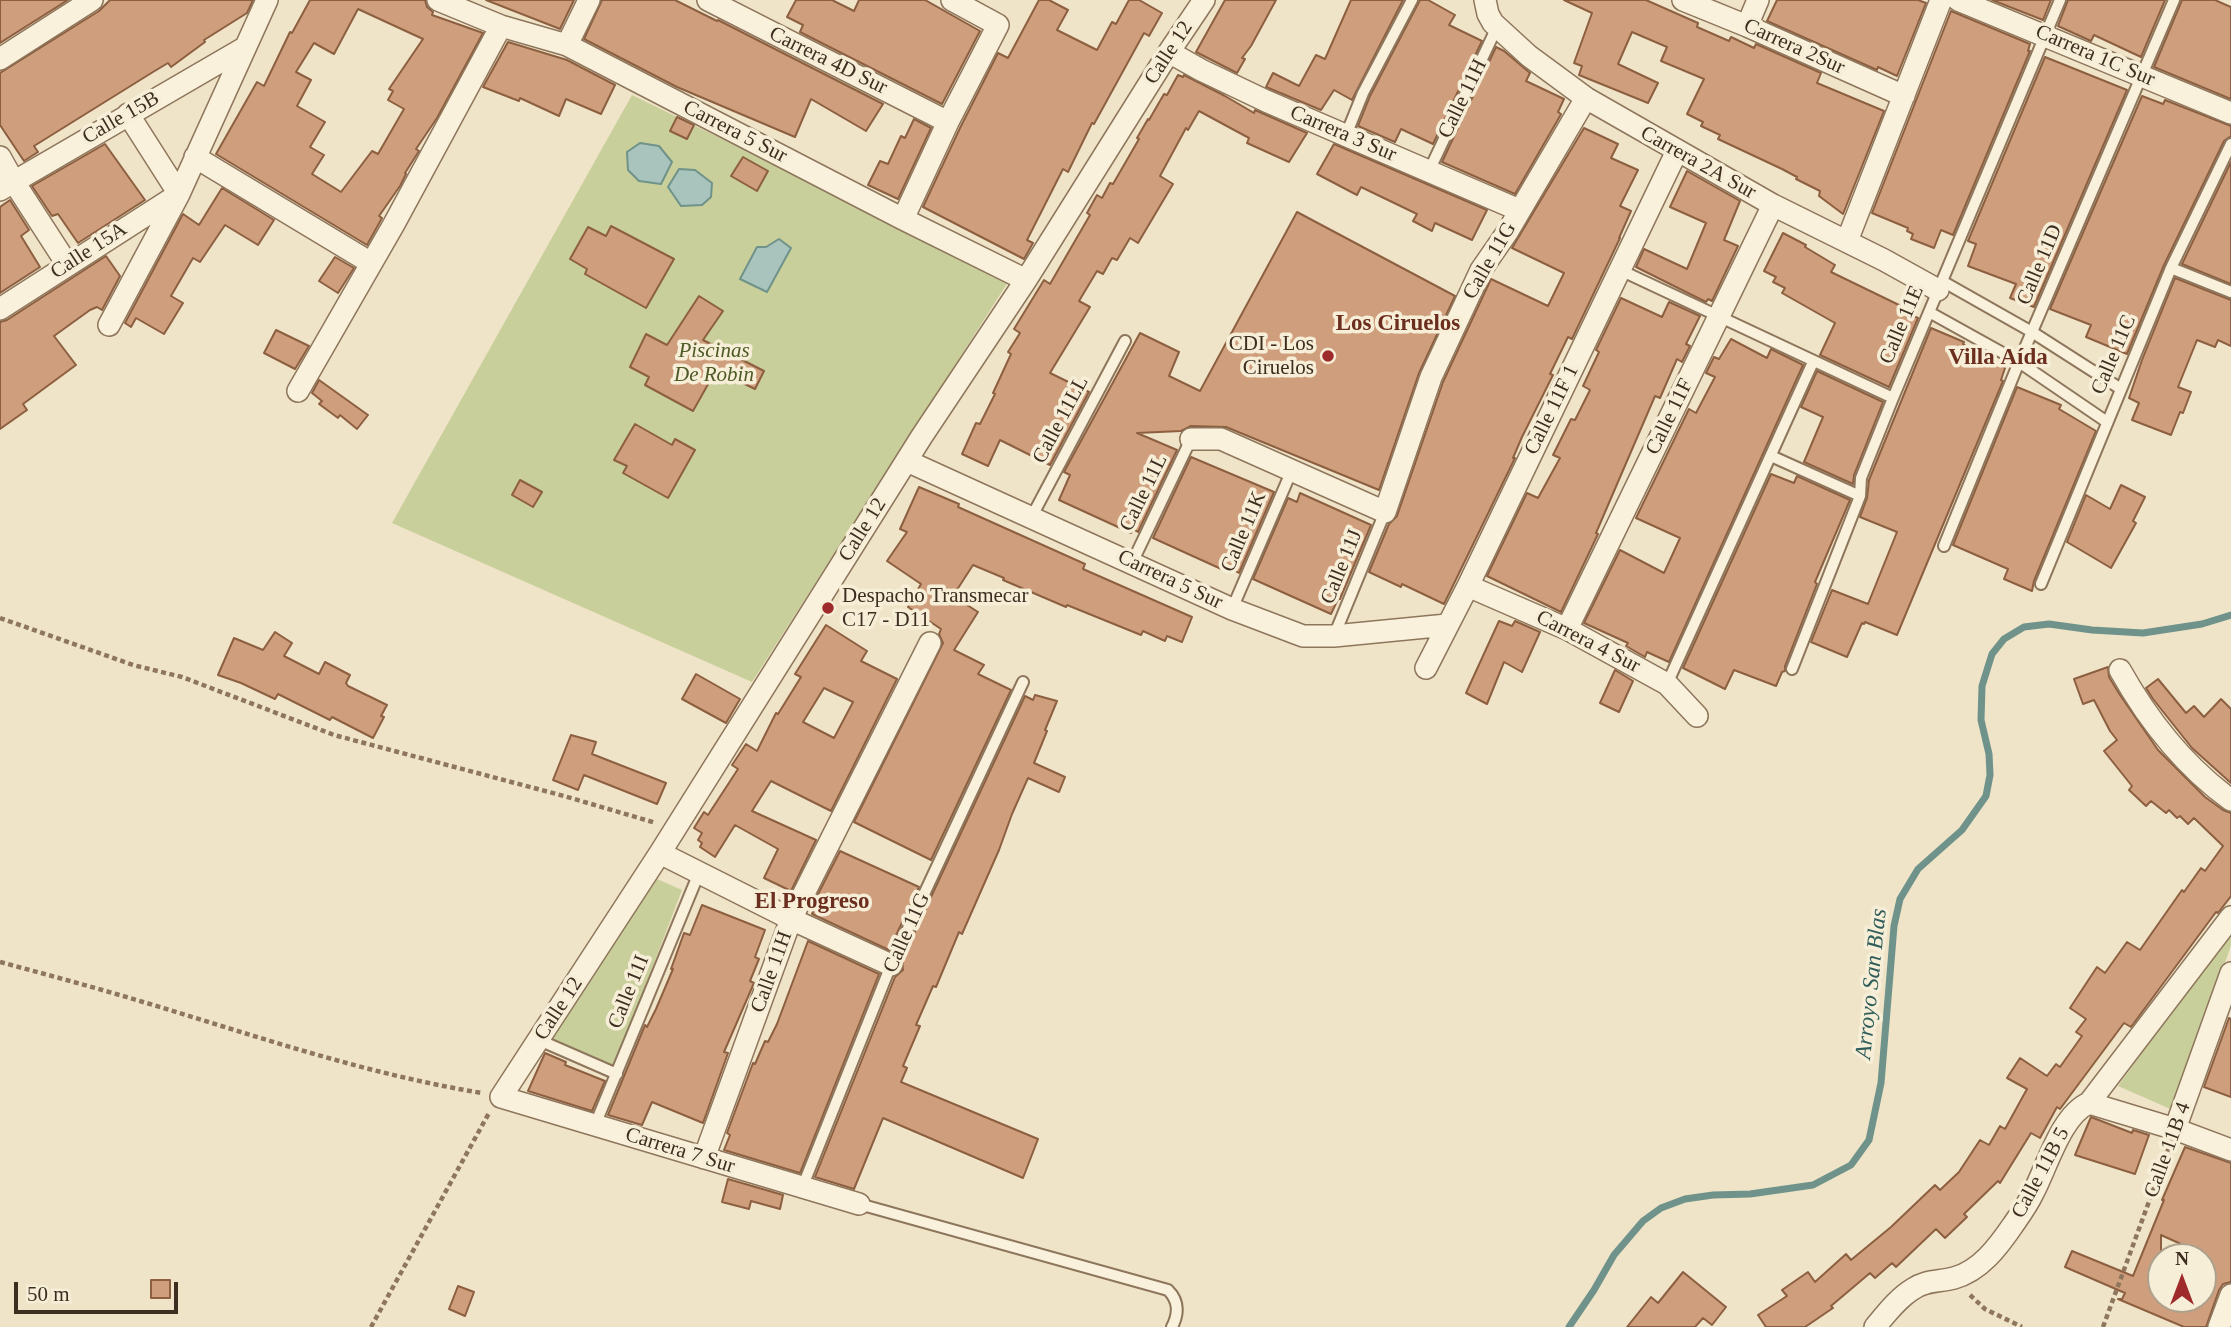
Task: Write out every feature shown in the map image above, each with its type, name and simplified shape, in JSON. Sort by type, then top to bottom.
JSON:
[{"type":"street","points":[[0,59],[92,0]]},
{"type":"street","points":[[109,325],[178,194],[267,0]]},
{"type":"street","name":"Carrera 5 Sur","points":[[438,0],[501,26],[567,45],[1026,280]]},
{"type":"street","points":[[567,45],[589,0]]},
{"type":"street","name":"Carrera 4D Sur","points":[[708,0],[948,122]]},
{"type":"street","points":[[903,219],[948,122],[998,25],[951,0]]},
{"type":"street","name":"Calle 12","points":[[501,1097],[660,853],[906,461],[1026,280],[1204,0]]},
{"type":"street","name":"Carrera 2Sur","points":[[1683,0],[1904,96]]},
{"type":"street","points":[[1747,26],[1758,0]]},
{"type":"street","points":[[1847,241],[1941,0]]},
{"type":"street","name":"Carrera 1C Sur","points":[[1958,0],[2231,113]]},
{"type":"street","name":"Carrera 2A Sur","points":[[1485,1],[1488,14],[1497,27],[1529,56],[1586,98],[1773,205],[1940,286]]},
{"type":"street","points":[[298,391],[501,26]]},
{"type":"street","name":"Calle 15B","points":[[7,186],[244,48]]},
{"type":"street","name":"Carrera 3 Sur","points":[[1169,52],[1212,75],[1519,209]]},
{"type":"street","name":"Calle 11G","points":[[1385,512],[1431,377],[1481,270],[1586,98]]},
{"type":"street","points":[[128,114],[178,194]]},
{"type":"street","name":"Calle 11F 1","points":[[1426,668],[1468,586],[1676,151]]},
{"type":"street","points":[[0,157],[7,186],[67,264]]},
{"type":"street","points":[[195,157],[371,263]]},
{"type":"street","name":"Calle 15A","points":[[0,309],[178,194]]},
{"type":"street","name":"Calle 11F","points":[[1567,629],[1773,205]]},
{"type":"street","points":[[1191,439],[1221,439],[1385,512]]},
{"type":"street","name":"Carrera 5 Sur","points":[[906,461],[1232,609],[1303,636],[1334,636],[1447,625]]},
{"type":"street","name":"Carrera 4 Sur","points":[[1468,586],[1567,629],[1667,684],[1698,716]]},
{"type":"street","name":"Calle 11H","points":[[704,1158],[791,919],[930,643]]},
{"type":"street","points":[[2120,670],[2138,702],[2161,733],[2214,788],[2231,800]]},
{"type":"street","points":[[660,853],[791,919],[891,965]]},
{"type":"street","name":"Calle 11B 5","points":[[1875,1327],[1911,1290],[1926,1282],[1954,1278],[1977,1268],[2012,1226],[2032,1195],[2066,1125],[2077,1110],[2089,1103],[2231,916]]},
{"type":"street","name":"Calle 11B 4","points":[[2175,1129],[2231,973]]},
{"type":"street","name":"Carrera 7 Sur","points":[[501,1097],[859,1204]]},
{"type":"street","points":[[2089,1103],[2175,1129],[2231,1150]]},
{"type":"street","points":[[2219,1327],[2231,1295]]},
{"type":"lane","points":[[1346,135],[1363,93],[1412,0]]},
{"type":"lane","name":"Calle 11E","points":[[1792,669],[1860,496],[1861,478],[1893,398],[2060,0]]},
{"type":"lane","name":"Calle 11D","points":[[1944,546],[2019,362],[2174,0]]},
{"type":"lane","name":"Calle 11H","points":[[1429,171],[1497,27]]},
{"type":"lane","name":"Calle 11C","points":[[2041,584],[2171,268],[2231,144]]},
{"type":"lane","points":[[2171,268],[2231,292]]},
{"type":"lane","points":[[1620,270],[1893,398]]},
{"type":"lane","points":[[1940,286],[2032,332],[2121,389]]},
{"type":"lane","points":[[1929,312],[2019,362],[2107,422]]},
{"type":"lane","name":"Calle 11LL","points":[[1031,518],[1125,341]]},
{"type":"lane","points":[[1667,684],[1813,362]]},
{"type":"lane","name":"Calle 11L","points":[[1132,563],[1191,439]]},
{"type":"lane","points":[[1771,456],[1860,496]]},
{"type":"lane","name":"Calle 11K","points":[[1232,609],[1292,470]]},
{"type":"lane","name":"Calle 11J","points":[[1334,636],[1385,512]]},
{"type":"lane","name":"Calle 11G","points":[[802,1188],[891,965],[1023,682]]},
{"type":"lane","name":"Calle 11I","points":[[595,1125],[699,873]]},
{"type":"lane","points":[[539,1040],[617,1074]]},
{"type":"lane","points":[[859,1204],[1168,1290],[1176,1298],[1178,1307],[1172,1327]]},
{"type":"path","points":[[0,618],[133,665],[182,677],[334,736],[564,796],[675,829]]},
{"type":"path","points":[[0,962],[281,1045],[431,1085],[501,1097]]},
{"type":"path","points":[[371,1327],[492,1107],[501,1097]]},
{"type":"path","name":"Calle 11B 4","points":[[2103,1327],[2175,1129]]},
{"type":"path","points":[[1954,1278],[1985,1309],[2022,1327]]},
{"type":"green space","name":"Piscinas De Robin","points":[[632,95],[1010,279],[752,682],[392,523]]},
{"type":"green space","points":[[657,879],[682,890],[614,1068],[549,1039]]},
{"type":"green space","points":[[2231,929],[2231,945],[2175,1111],[2118,1086]]},
{"type":"water","points":[[640,143],[659,146],[672,162],[661,184],[639,181],[628,170],[627,152]]},
{"type":"water","points":[[679,169],[695,170],[712,183],[711,197],[702,205],[681,206],[668,187]]},
{"type":"water","points":[[779,239],[791,248],[767,292],[740,279],[757,247],[766,247]]},
{"type":"building","points":[[0,0],[68,0],[0,43]]},
{"type":"building","points":[[110,0],[253,0],[247,13],[204,40],[205,42],[171,67],[168,63],[34,146],[38,152],[24,161],[0,125],[0,73],[99,11]]},
{"type":"building","points":[[310,0],[425,0],[427,7],[433,12],[432,15],[483,33],[437,118],[416,149],[419,151],[400,186],[379,216],[382,218],[367,245],[216,154],[257,82],[264,86],[290,32],[292,33]],"holes":[[[358,9],[423,39],[389,89],[393,91],[388,100],[404,109],[378,154],[372,151],[341,192],[312,174],[324,155],[310,147],[325,122],[297,106],[311,80],[296,72],[314,43],[334,54]]]},
{"type":"building","points":[[486,0],[574,0],[560,29]]},
{"type":"building","points":[[602,0],[675,0],[883,104],[866,131],[811,99],[795,137],[677,87],[584,39]]},
{"type":"building","points":[[796,0],[832,0],[854,11],[859,0],[925,0],[980,31],[942,104],[800,32],[803,25],[787,17]]},
{"type":"building","points":[[1039,0],[1049,0],[1068,10],[1057,30],[1097,50],[1112,22],[1116,24],[1129,0],[1139,0],[1162,13],[1149,36],[1144,33],[1094,124],[1092,123],[1068,172],[1063,169],[1027,240],[1033,243],[1024,259],[923,207],[998,53],[1008,58]]},
{"type":"building","points":[[1225,0],[1276,0],[1242,58],[1245,59],[1237,73],[1196,52]]},
{"type":"building","points":[[1351,0],[1403,0],[1352,100],[1334,90],[1321,110],[1266,87],[1273,73],[1299,86],[1316,55],[1325,59]]},
{"type":"building","points":[[1420,0],[1428,0],[1455,15],[1449,25],[1482,41],[1433,144],[1401,129],[1395,142],[1358,126],[1370,96]]},
{"type":"building","points":[[1564,0],[1646,0],[1698,23],[1697,27],[1729,41],[1731,37],[1754,48],[1756,44],[1821,73],[1817,83],[1884,111],[1843,214],[1819,196],[1820,191],[1782,169],[1718,139],[1720,135],[1701,126],[1703,122],[1687,114],[1704,79],[1661,61],[1667,47],[1632,32],[1618,64],[1658,83],[1648,103],[1579,75],[1582,66],[1574,63],[1592,13]]},
{"type":"building","points":[[1777,0],[1918,0],[1926,3],[1897,76],[1878,67],[1877,70],[1767,21]]},
{"type":"building","points":[[1992,0],[2051,0],[2043,20]]},
{"type":"building","points":[[2068,0],[2165,0],[2141,57],[2094,35],[2091,41],[2058,26]]},
{"type":"building","points":[[2182,0],[2215,0],[2231,7],[2231,99],[2154,67]]},
{"type":"building","points":[[1951,11],[2030,44],[2030,51],[1953,235],[1941,230],[1934,248],[1911,239],[1913,234],[1907,231],[1908,228],[1872,213]]},
{"type":"building","points":[[508,42],[567,60],[615,85],[601,114],[566,99],[559,116],[520,98],[519,101],[483,87]]},
{"type":"building","points":[[1496,47],[1530,73],[1526,81],[1564,99],[1558,112],[1560,116],[1515,194],[1442,162]]},
{"type":"building","points":[[2045,57],[2127,90],[2034,307],[2010,298],[2016,284],[1968,266],[1976,244],[1968,241]]},
{"type":"building","points":[[1178,75],[1184,75],[1254,113],[1255,110],[1307,133],[1289,162],[1247,143],[1249,138],[1199,111],[1188,130],[1186,128],[1160,176],[1173,184],[1138,243],[1130,238],[1117,260],[1112,258],[1103,274],[1097,271],[1079,301],[1090,307],[1050,373],[1089,392],[1050,465],[1000,440],[988,466],[962,454],[976,423],[980,424],[995,394],[993,393],[1011,354],[1008,352],[1020,333],[1014,329],[1044,280],[1050,284],[1090,215],[1087,213],[1097,195],[1102,198],[1110,183],[1113,184],[1148,119],[1164,94],[1167,95]]},
{"type":"building","points":[[2142,96],[2163,104],[2165,100],[2231,126],[2231,136],[2224,141],[2164,265],[2127,354],[2086,337],[2091,325],[2050,309]]},
{"type":"building","points":[[677,117],[694,125],[687,139],[670,131]]},
{"type":"building","points":[[914,119],[931,128],[898,199],[868,185],[880,161],[888,164],[901,136],[905,138]]},
{"type":"building","points":[[1584,128],[1618,144],[1611,158],[1638,170],[1620,206],[1631,211],[1572,339],[1568,337],[1550,374],[1553,375],[1522,437],[1515,458],[1444,604],[1369,572],[1389,524],[1397,516],[1443,382],[1491,279],[1548,306],[1564,273],[1512,248]]},
{"type":"building","points":[[105,144],[145,200],[78,243],[58,214],[52,216],[32,186]]},
{"type":"building","points":[[1334,144],[1487,210],[1472,240],[1435,223],[1432,231],[1413,221],[1417,214],[1361,187],[1357,195],[1317,174]]},
{"type":"building","points":[[743,157],[768,171],[757,191],[731,176]]},
{"type":"building","points":[[2231,162],[2231,284],[2182,264]]},
{"type":"building","points":[[1687,171],[1740,201],[1724,240],[1738,246],[1712,301],[1708,299],[1706,302],[1636,267],[1644,249],[1687,269],[1706,223],[1670,207]]},
{"type":"building","points":[[222,188],[274,220],[258,245],[225,225],[200,262],[193,258],[171,296],[183,303],[164,334],[136,318],[131,327],[125,323],[183,214],[199,225]]},
{"type":"building","points":[[10,200],[29,230],[21,236],[40,267],[0,293],[0,207]]},
{"type":"building","name":"CDI - Los Ciruelos","points":[[1297,212],[1455,296],[1419,373],[1379,490],[1226,427],[1191,426],[1181,431],[1137,433],[1177,450],[1138,532],[1133,529],[1131,533],[1059,500],[1070,475],[1064,472],[1140,333],[1179,352],[1169,376],[1200,391]]},
{"type":"building","points":[[611,226],[674,259],[646,308],[585,274],[587,269],[570,259],[588,227],[606,236]]},
{"type":"building","points":[[1783,233],[1835,265],[1831,272],[1899,305],[1897,309],[1918,318],[1889,387],[1820,355],[1835,323],[1782,293],[1785,288],[1773,282],[1776,277],[1764,271]]},
{"type":"building","points":[[106,256],[120,276],[102,310],[97,307],[90,310],[54,336],[76,365],[23,404],[27,410],[0,429],[0,322]]},
{"type":"building","points":[[335,257],[354,268],[338,293],[319,281]]},
{"type":"building","points":[[2175,278],[2231,300],[2231,346],[2218,340],[2215,347],[2197,340],[2178,387],[2191,392],[2171,435],[2132,420],[2139,403],[2129,398]]},
{"type":"building","points":[[699,296],[723,311],[703,340],[764,371],[755,389],[716,370],[693,411],[645,385],[649,377],[630,367],[646,334],[667,345]]},
{"type":"building","points":[[1621,298],[1662,317],[1669,302],[1700,316],[1686,344],[1690,346],[1682,362],[1677,359],[1660,398],[1655,396],[1596,533],[1598,534],[1561,612],[1487,576],[1527,493],[1538,498],[1560,458],[1553,455],[1571,419],[1575,420],[1590,390],[1583,386],[1599,352],[1596,350]]},
{"type":"building","points":[[1931,328],[1964,342],[1963,344],[2005,368],[2001,380],[2003,381],[1897,635],[1862,623],[1847,657],[1811,642],[1832,590],[1868,604],[1897,532],[1860,517],[1867,498],[1869,480]]},
{"type":"building","points":[[276,330],[309,346],[295,369],[264,353]]},
{"type":"building","points":[[1731,339],[1767,358],[1771,349],[1803,365],[1669,662],[1647,652],[1645,657],[1626,646],[1628,643],[1584,623],[1620,550],[1664,573],[1680,538],[1636,518],[1689,409],[1696,413],[1715,377],[1706,373],[1714,357],[1719,359]]},
{"type":"building","points":[[1817,371],[1883,402],[1854,475],[1853,484],[1804,462],[1823,417],[1801,407]]},
{"type":"building","points":[[319,380],[368,415],[357,429],[340,415],[338,418],[319,404],[322,401],[312,393]]},
{"type":"building","points":[[2017,387],[2061,405],[2059,409],[2096,431],[2032,591],[2004,579],[2008,569],[1953,545]]},
{"type":"building","points":[[635,424],[672,445],[675,439],[695,450],[668,498],[623,473],[627,466],[614,460]]},
{"type":"building","points":[[1191,457],[1274,492],[1239,573],[1232,569],[1230,573],[1153,538]]},
{"type":"building","points":[[1771,474],[1794,483],[1797,476],[1850,500],[1815,582],[1817,584],[1785,671],[1776,686],[1734,670],[1725,689],[1683,668]]},
{"type":"building","points":[[520,480],[542,492],[533,507],[512,495]]},
{"type":"building","points":[[2121,485],[2145,497],[2133,521],[2136,523],[2111,568],[2067,542],[2086,495],[2110,509]]},
{"type":"building","points":[[919,487],[1085,564],[1083,569],[1192,617],[1182,642],[1167,636],[1165,641],[1143,631],[1141,635],[1067,605],[1066,607],[973,565],[953,596],[978,612],[954,650],[984,665],[978,674],[1011,690],[931,860],[854,822],[943,643],[939,634],[941,629],[908,607],[921,584],[887,561],[907,532],[900,529]]},
{"type":"building","points":[[1300,493],[1371,525],[1331,614],[1253,579],[1288,498],[1297,502]]},
{"type":"building","points":[[1499,621],[1512,626],[1515,621],[1540,632],[1522,672],[1504,662],[1487,704],[1466,693]]},
{"type":"building","points":[[826,625],[867,651],[861,661],[897,679],[831,811],[771,781],[752,811],[816,840],[791,891],[764,878],[778,849],[735,825],[715,857],[700,847],[702,843],[698,840],[702,833],[694,828],[704,812],[708,815],[738,769],[732,765],[746,744],[757,751],[776,713],[778,714],[801,677],[795,674]],"holes":[[[824,688],[853,702],[834,738],[803,722]]]},
{"type":"building","points":[[275,632],[292,643],[284,656],[319,674],[325,662],[350,675],[346,683],[348,686],[387,705],[373,738],[278,694],[275,699],[218,675],[234,638],[263,650]]},
{"type":"building","points":[[2108,667],[2109,677],[2158,750],[2205,797],[2231,813],[2231,896],[2218,913],[2216,912],[2131,1027],[2124,1023],[2060,1109],[2057,1107],[2040,1138],[2031,1133],[2000,1183],[1998,1181],[1964,1214],[1967,1217],[1945,1238],[1936,1229],[1896,1267],[1892,1263],[1875,1278],[1870,1273],[1831,1306],[1833,1308],[1805,1327],[1766,1327],[1758,1315],[1787,1296],[1782,1290],[1808,1272],[1815,1282],[1846,1254],[1851,1260],[1935,1185],[1940,1190],[1959,1172],[1980,1140],[1989,1145],[2000,1126],[2005,1129],[2027,1089],[2007,1078],[2020,1058],[2047,1076],[2056,1064],[2060,1067],[2082,1036],[2076,1032],[2086,1019],[2070,1008],[2097,967],[2105,973],[2127,942],[2140,950],[2182,890],[2184,892],[2201,868],[2205,871],[2223,846],[2194,818],[2188,824],[2180,816],[2177,818],[2169,810],[2166,813],[2151,801],[2146,806],[2129,790],[2132,786],[2104,751],[2117,740],[2094,700],[2083,704],[2074,679]]},
{"type":"building","points":[[1615,670],[1633,681],[1619,712],[1600,703]]},
{"type":"building","points":[[696,674],[740,699],[726,723],[682,699]]},
{"type":"building","points":[[2158,679],[2186,713],[2194,706],[2204,717],[2221,699],[2231,709],[2231,783],[2192,748],[2153,699],[2146,688]]},
{"type":"building","points":[[1035,695],[1057,701],[1034,763],[1065,777],[1059,792],[1028,778],[962,934],[959,932],[936,987],[933,986],[916,1025],[920,1026],[903,1066],[907,1068],[901,1082],[1038,1139],[1023,1178],[883,1118],[854,1189],[815,1177],[895,977],[903,970],[902,959],[1025,696],[1033,700]]},
{"type":"building","points":[[571,735],[596,742],[592,754],[666,783],[657,804],[584,775],[578,790],[553,780]]},
{"type":"building","points":[[840,851],[919,887],[889,950],[812,914],[817,903],[814,902]]},
{"type":"building","points":[[702,905],[765,930],[755,957],[759,959],[750,981],[754,983],[724,1052],[728,1053],[703,1123],[652,1102],[642,1125],[608,1115],[645,1025],[647,1027],[673,969],[684,933],[690,935]]},
{"type":"building","points":[[808,941],[879,974],[800,1173],[724,1150],[730,1135],[727,1133],[753,1063],[755,1064],[765,1041],[768,1042],[777,1024]]},
{"type":"building","points":[[2229,1018],[2231,1019],[2231,1097],[2204,1087]]},
{"type":"building","points":[[545,1053],[566,1062],[565,1065],[605,1081],[592,1111],[528,1091]]},
{"type":"building","points":[[2091,1117],[2132,1133],[2133,1130],[2149,1135],[2135,1174],[2075,1155]]},
{"type":"building","points":[[2185,1147],[2231,1163],[2231,1282],[2223,1284],[2217,1296],[2217,1243],[2179,1243],[2161,1235],[2161,1243],[2147,1243],[2147,1311],[2118,1299],[2122,1299],[2125,1293],[2065,1267],[2072,1251],[2133,1276]]},
{"type":"building","points":[[728,1179],[783,1195],[780,1209],[751,1201],[749,1209],[722,1202]]},
{"type":"building","points":[[1683,1272],[1726,1307],[1712,1325],[1703,1318],[1695,1327],[1627,1327],[1651,1297],[1658,1303]]},
{"type":"building","points":[[151,1280],[170,1280],[170,1298],[151,1298]]},
{"type":"building","points":[[458,1286],[474,1292],[465,1316],[449,1309]]},
{"type":"building","points":[[2151,1313],[2211,1313],[2206,1327],[2184,1327]]},
{"type":"waterway","name":"Arroyo San Blas","points":[[1569,1327],[1614,1255],[1643,1221],[1661,1208],[1685,1199],[1813,1185],[1851,1165],[1869,1140],[1881,1083],[1894,926],[1900,899],[1918,869],[1962,830],[1986,796],[1990,775],[1989,754],[1981,720],[1982,686],[1992,654],[2004,639],[2024,627],[2049,624],[2143,633],[2202,624],[2231,615]]},
{"type":"place","name":"CDI - Los Ciruelos","points":[[1328,356]]},
{"type":"place","name":"Despacho Transmecar C17 - D11","points":[[828,608]]},
{"type":"district","name":"Los Ciruelos","points":[[1398,324]]},
{"type":"district","name":"Villa Aída","points":[[1998,358]]},
{"type":"district","name":"El Progreso","points":[[812,902]]}]
